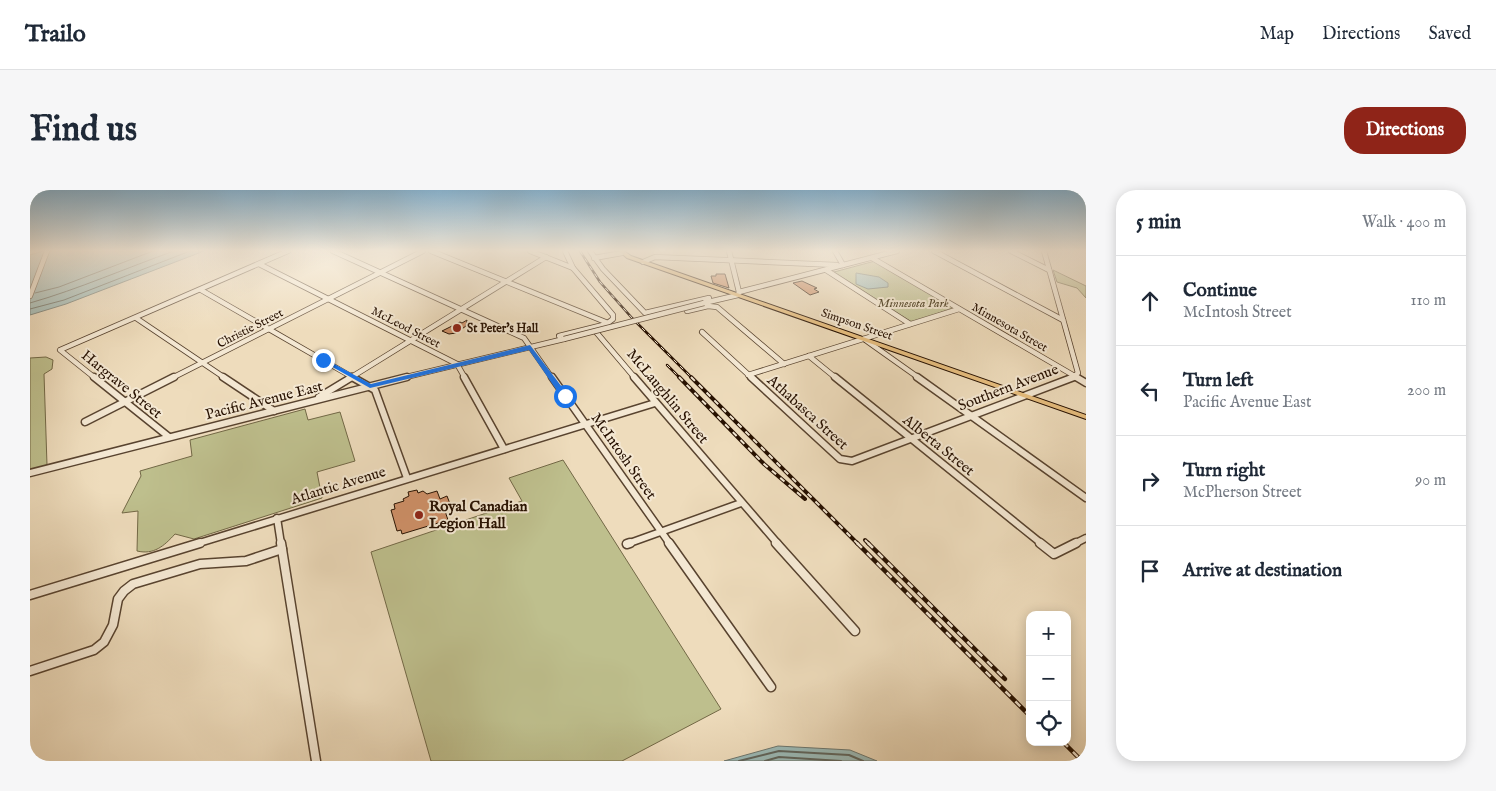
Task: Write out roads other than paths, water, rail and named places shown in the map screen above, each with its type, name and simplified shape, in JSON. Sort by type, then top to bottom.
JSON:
[{"type":"main road","name":"Simpson Street","points":[[690,278],[1086,417]]},
{"type":"street","points":[[30,296],[37,278]]},
{"type":"street","points":[[136,318],[229,278]]},
{"type":"street","name":"McLeod Street","points":[[286,278],[457,364]]},
{"type":"street","name":"Christie Street","points":[[85,422],[371,278]]},
{"type":"street","name":"McIntosh Street","points":[[391,278],[524,338],[771,687]]},
{"type":"street","points":[[496,278],[607,324]]},
{"type":"street","points":[[313,401],[514,278]]},
{"type":"street","points":[[529,346],[607,324],[613,319],[613,315],[581,278]]},
{"type":"street","points":[[612,278],[645,313],[796,278]]},
{"type":"street","points":[[734,278],[736,293]]},
{"type":"street","points":[[838,278],[910,324]]},
{"type":"street","name":"Minnesota Street","points":[[906,278],[1086,384]]},
{"type":"street","points":[[984,278],[1063,320]]},
{"type":"street","name":"Southern Avenue","points":[[911,438],[1074,377],[1078,373],[1051,278]]},
{"type":"street","points":[[202,290],[375,390],[407,478]]},
{"type":"street","name":"Pacific Avenue East","points":[[30,473],[457,364],[564,339],[736,293]]},
{"type":"street","points":[[687,311],[708,306],[720,310],[784,364]]},
{"type":"street","points":[[748,374],[959,309]]},
{"type":"street","points":[[136,318],[274,411]]},
{"type":"street","name":"Hargrave Street","points":[[136,318],[60,350],[168,437]]},
{"type":"street","name":"McLaughlin Street","points":[[607,324],[596,332],[655,403],[855,631]]},
{"type":"street","name":"Athabasca Street","points":[[702,332],[842,460],[852,462],[911,438]]},
{"type":"street","points":[[863,339],[1086,498]]},
{"type":"street","name":"Alberta Street","points":[[808,356],[1054,554],[1086,538]]},
{"type":"street","points":[[457,364],[504,449]]},
{"type":"street","name":"Atlantic Avenue","points":[[30,595],[655,403]]},
{"type":"street","points":[[627,544],[742,503]]},
{"type":"street","points":[[277,518],[316,761]]},
{"type":"street","points":[[30,671],[94,650],[103,645],[111,636],[118,597],[126,588],[133,584],[200,564],[246,561],[282,549]]},
{"type":"water","points":[[30,278],[135,278],[66,304],[30,315]]},
{"type":"water","points":[[856,278],[880,278],[888,283],[888,287],[868,289],[856,284]]},
{"type":"water","points":[[778,746],[850,750],[877,761],[724,761]]},
{"type":"railway","points":[[597,278],[632,318],[1026,712]]},
{"type":"railway","points":[[667,365],[679,377]]},
{"type":"railway","points":[[679,377],[764,464],[805,499]]},
{"type":"railway","points":[[865,540],[868,543]]},
{"type":"railway","points":[[868,543],[1005,679]]},
{"type":"railway","points":[[1067,746],[1082,761]]},
{"type":"place","name":"St Peter's Hall","points":[[457,328]]},
{"type":"place","name":"Royal Canadian Legion Hall","points":[[419,515]]},
{"type":"park label","name":"Minnesota Park","points":[[913,303]]}]
